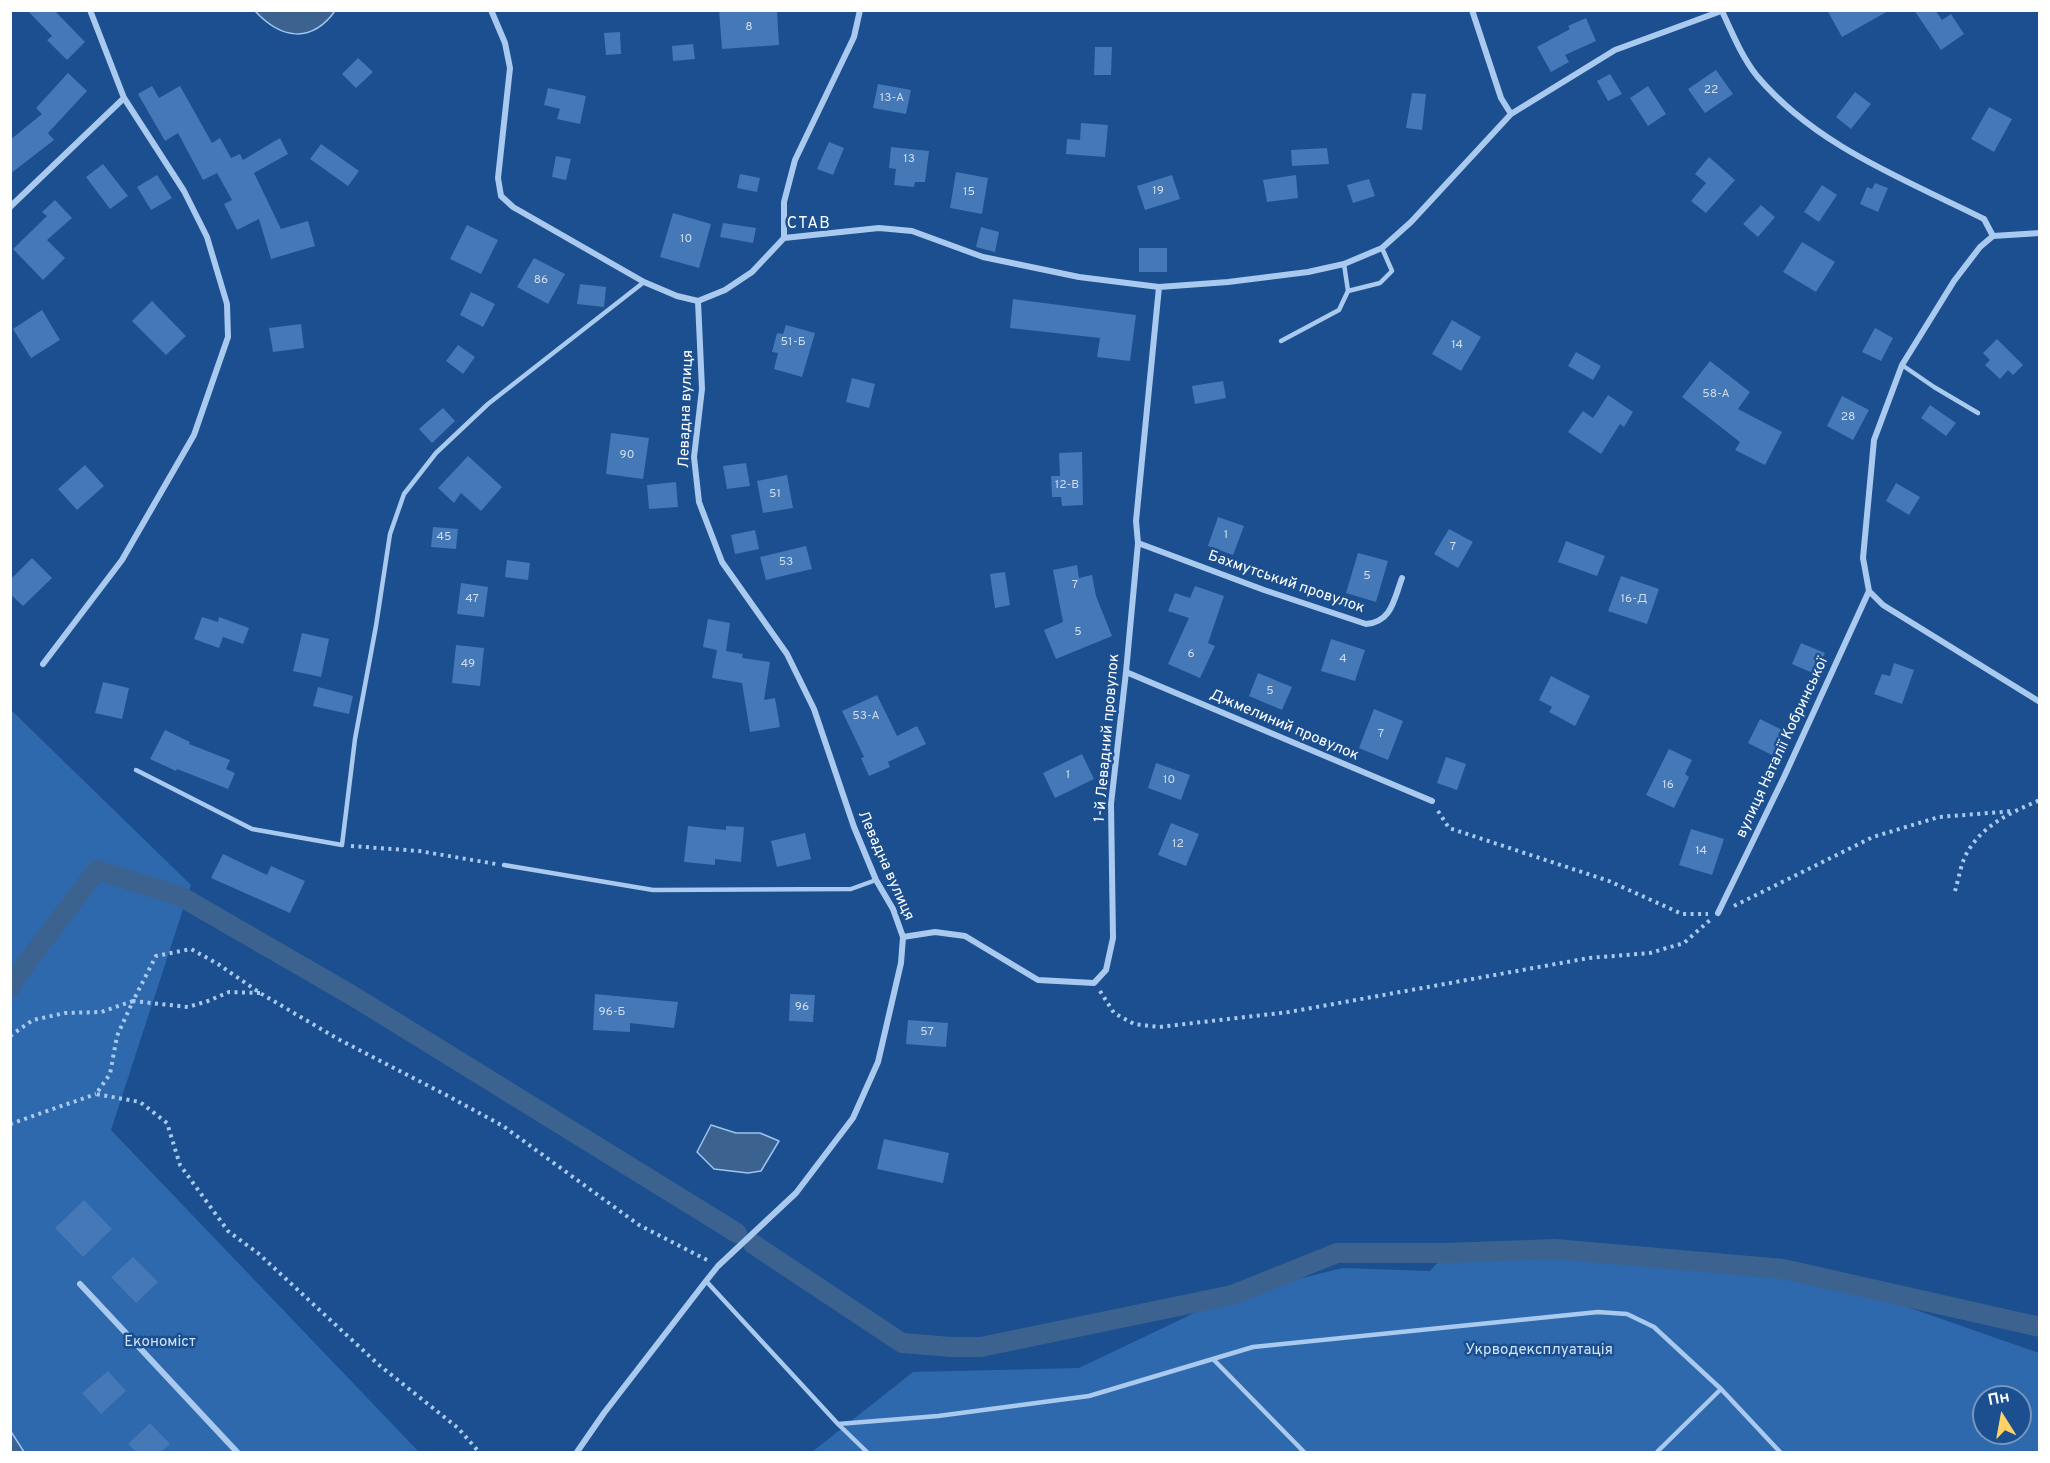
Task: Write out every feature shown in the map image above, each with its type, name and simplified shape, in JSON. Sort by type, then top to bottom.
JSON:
[{"type":"street","points":[[43,664],[122,560],[185,452],[194,435],[228,337],[228,304],[207,237],[184,191],[124,98],[90,10]]},
{"type":"street","points":[[491,10],[506,43],[510,68],[498,178],[501,196],[513,207],[644,282],[677,296],[698,301],[725,290],[752,273],[784,238],[879,228],[912,231],[983,257],[1079,277],[1159,287],[1228,282],[1308,272],[1344,264],[1382,249],[1411,222],[1511,114],[1616,50],[1723,11],[1736,42],[1756,74],[1805,123],[1833,142],[1984,219],[1994,237]]},
{"type":"street","points":[[784,238],[784,202],[795,160],[854,37],[860,10]]},
{"type":"street","points":[[1472,10],[1501,98],[1511,114]]},
{"type":"street","points":[[10,207],[124,98]]},
{"type":"street","points":[[2040,233],[1994,237],[1980,248],[1954,281],[1902,365],[1874,440],[1863,558],[1869,591],[1883,605],[2040,702]]},
{"type":"street","name":"1-й Левадний провулок","points":[[1094,983],[1106,970],[1113,938],[1111,804],[1138,543],[1136,520],[1159,287]]},
{"type":"street","name":"Левадна вулиця","points":[[577,1452],[718,1266],[796,1193],[853,1118],[878,1062],[901,963],[903,937],[893,909],[876,880],[854,827],[814,709],[788,654],[722,562],[699,502],[694,458],[702,389],[698,301]]},
{"type":"street","name":"Бахмутський провулок","points":[[1138,543],[1366,624],[1378,623],[1389,614],[1402,578]]},
{"type":"street","name":"вулиця Наталії Кобринської","points":[[1718,914],[1869,591]]},
{"type":"street","name":"Джмелиний провулок","points":[[1126,672],[1432,801]]},
{"type":"street","points":[[903,937],[935,932],[965,936],[1038,980],[1094,983]]},
{"type":"street","points":[[80,1284],[237,1452]]},
{"type":"lane","points":[[1348,291],[1380,283],[1392,271],[1382,249]]},
{"type":"lane","points":[[1281,341],[1339,310],[1348,291],[1344,264]]},
{"type":"lane","points":[[136,770],[252,829],[342,845],[355,739],[390,534],[404,494],[436,453],[488,404],[644,282]]},
{"type":"lane","points":[[1902,365],[1978,413]]},
{"type":"lane","points":[[504,865],[653,890],[851,889],[876,880]]},
{"type":"lane","points":[[706,1281],[838,1424],[867,1452]]},
{"type":"lane","points":[[838,1424],[938,1416],[1089,1396],[1253,1347],[1598,1312],[1627,1314],[1654,1327],[1721,1389],[1780,1452]]},
{"type":"lane","points":[[1213,1359],[1304,1452]]},
{"type":"lane","points":[[1657,1452],[1721,1389]]},
{"type":"path","points":[[1955,891],[1967,852],[1986,828],[2014,811],[2040,800]]},
{"type":"path","points":[[1432,801],[1449,828],[1610,881],[1682,914],[1718,914]]},
{"type":"path","points":[[1094,983],[1114,1013],[1134,1024],[1159,1027],[1289,1012],[1589,958],[1650,953],[1684,943],[1718,914],[1873,837],[1939,817],[2014,811]]},
{"type":"path","points":[[342,845],[419,851],[504,865]]},
{"type":"path","points":[[96,1094],[110,1074],[117,1036],[156,956],[190,949],[219,964],[260,993],[338,1039],[503,1126],[639,1225],[718,1266]]},
{"type":"path","points":[[10,1036],[33,1020],[64,1013],[101,1012],[133,1001],[188,1007],[229,992],[260,993]]},
{"type":"path","points":[[10,1124],[96,1094],[140,1102],[167,1123],[180,1165],[228,1231],[259,1254],[380,1365],[458,1428],[479,1452]]},
{"type":"green space","name":"Економіст","points":[[10,709],[191,885],[111,1130],[419,1452],[11,1452]]},
{"type":"green space","name":"Укрводексплуатація","points":[[1555,1249],[1662,1259],[1850,1287],[2039,1353],[2039,1452],[812,1452],[913,1372],[1079,1368],[1232,1295],[1343,1268],[1430,1271],[1446,1253]]},
{"type":"shaded area","points":[[255,11],[335,11],[316,29],[296,34],[275,27]]},
{"type":"shaded area","points":[[711,1125],[736,1133],[760,1133],[779,1141],[761,1171],[748,1173],[714,1169],[697,1152]]},
{"type":"shaded area","points":[[10,1430],[24,1452],[11,1452]]},
{"type":"building","points":[[27,10],[54,10],[85,42],[67,60],[47,40],[52,36]]},
{"type":"building","points":[[719,10],[777,10],[779,45],[722,49]]},
{"type":"building","points":[[1827,10],[1890,10],[1842,37]]},
{"type":"building","points":[[1914,10],[1935,10],[1942,20],[1951,14],[1964,34],[1941,50]]},
{"type":"building","points":[[1586,18],[1596,41],[1565,55],[1569,62],[1551,72],[1537,47],[1570,29],[1568,26]]},
{"type":"building","points":[[620,32],[621,54],[606,55],[604,33]]},
{"type":"building","points":[[693,44],[695,59],[673,61],[672,46]]},
{"type":"building","points":[[1095,47],[1112,47],[1111,75],[1094,75]]},
{"type":"building","points":[[358,58],[373,72],[356,88],[342,74]]},
{"type":"building","points":[[1716,70],[1733,94],[1705,113],[1688,89]]},
{"type":"building","points":[[68,73],[87,91],[48,133],[54,140],[10,174],[10,140],[42,114],[36,108]]},
{"type":"building","points":[[1610,74],[1622,94],[1608,101],[1597,81]]},
{"type":"building","points":[[878,84],[911,90],[906,114],[873,108]]},
{"type":"building","points":[[152,86],[159,98],[180,86],[212,143],[220,138],[231,158],[240,154],[243,160],[280,138],[288,154],[254,173],[281,229],[308,221],[315,246],[271,259],[259,219],[237,230],[224,204],[232,200],[217,173],[203,180],[178,133],[165,141],[138,94]]},
{"type":"building","points":[[1648,86],[1666,114],[1648,126],[1630,98]]},
{"type":"building","points":[[548,88],[586,96],[580,124],[557,119],[560,109],[544,105]]},
{"type":"building","points":[[1855,92],[1871,104],[1851,129],[1836,117]]},
{"type":"building","points":[[1412,93],[1426,94],[1422,130],[1406,128]]},
{"type":"building","points":[[1989,107],[2012,119],[1994,152],[1971,139]]},
{"type":"building","points":[[1081,123],[1108,125],[1105,157],[1066,154],[1067,139],[1080,140]]},
{"type":"building","points":[[829,142],[844,148],[833,175],[817,169]]},
{"type":"building","points":[[321,144],[359,171],[348,186],[310,159]]},
{"type":"building","points":[[891,147],[929,151],[925,182],[915,182],[914,187],[894,185],[896,169],[889,168]]},
{"type":"building","points":[[1327,148],[1329,164],[1292,166],[1291,150]]},
{"type":"building","points":[[556,156],[571,159],[566,180],[552,177]]},
{"type":"building","points":[[1709,157],[1735,180],[1706,213],[1691,201],[1706,183],[1695,174]]},
{"type":"building","points":[[103,164],[128,196],[110,209],[86,177]]},
{"type":"building","points":[[956,172],[988,178],[982,214],[950,208]]},
{"type":"building","points":[[740,174],[760,178],[757,192],[737,188]]},
{"type":"building","points":[[157,175],[172,198],[151,210],[137,187]]},
{"type":"building","points":[[1172,175],[1180,199],[1145,210],[1137,186]]},
{"type":"building","points":[[1296,175],[1298,198],[1267,202],[1263,180]]},
{"type":"building","points":[[1369,179],[1375,196],[1353,203],[1347,185]]},
{"type":"building","points":[[1875,183],[1888,188],[1878,212],[1860,204],[1867,187],[1872,189]]},
{"type":"building","points":[[1822,185],[1837,195],[1819,222],[1804,212]]},
{"type":"building","points":[[55,200],[72,218],[47,240],[65,258],[43,280],[13,249],[47,216],[42,212]]},
{"type":"building","points":[[1761,205],[1775,217],[1758,237],[1743,224]]},
{"type":"building","points":[[673,213],[711,224],[699,268],[660,257]]},
{"type":"building","points":[[723,223],[756,228],[753,243],[720,237]]},
{"type":"building","points":[[467,225],[498,240],[481,274],[450,259]]},
{"type":"building","points":[[981,227],[999,232],[995,252],[976,247]]},
{"type":"building","points":[[1802,242],[1835,262],[1816,292],[1783,272]]},
{"type":"building","points":[[1139,248],[1167,248],[1167,272],[1139,272]]},
{"type":"building","points":[[534,258],[565,274],[548,304],[517,287]]},
{"type":"building","points":[[580,284],[606,287],[604,307],[577,304]]},
{"type":"building","points":[[471,292],[495,304],[483,327],[460,315]]},
{"type":"building","points":[[1013,299],[1136,315],[1130,361],[1097,357],[1100,338],[1010,328]]},
{"type":"building","points":[[152,301],[186,336],[166,355],[132,321]]},
{"type":"building","points":[[42,310],[60,340],[31,358],[13,329]]},
{"type":"building","points":[[1452,320],[1481,337],[1461,371],[1432,354]]},
{"type":"building","points":[[301,324],[304,348],[273,352],[269,328]]},
{"type":"building","points":[[786,325],[815,333],[802,377],[774,369],[778,353],[772,352],[777,333],[783,334]]},
{"type":"building","points":[[1875,328],[1893,338],[1881,361],[1862,352]]},
{"type":"building","points":[[1997,339],[2023,365],[2013,375],[2008,370],[2000,379],[1985,365],[1990,360],[1983,353]]},
{"type":"building","points":[[458,345],[475,357],[463,374],[446,361]]},
{"type":"building","points":[[1576,352],[1601,366],[1593,380],[1568,366]]},
{"type":"building","points":[[1710,361],[1750,392],[1738,409],[1782,432],[1765,465],[1735,450],[1740,442],[1682,397]]},
{"type":"building","points":[[852,378],[875,384],[869,408],[846,402]]},
{"type":"building","points":[[1223,381],[1226,398],[1195,404],[1192,386]]},
{"type":"building","points":[[1608,395],[1633,412],[1624,427],[1620,424],[1601,454],[1568,432],[1583,411],[1593,418]]},
{"type":"building","points":[[1842,396],[1869,410],[1853,440],[1827,426]]},
{"type":"building","points":[[1930,405],[1956,423],[1946,436],[1921,418]]},
{"type":"building","points":[[443,408],[455,421],[432,443],[419,429]]},
{"type":"building","points":[[611,433],[649,438],[643,479],[606,474]]},
{"type":"building","points":[[1082,452],[1083,505],[1062,506],[1061,497],[1052,497],[1051,476],[1060,476],[1059,453]]},
{"type":"building","points":[[468,456],[502,487],[481,511],[461,493],[454,503],[438,488]]},
{"type":"building","points":[[746,463],[750,486],[727,489],[723,466]]},
{"type":"building","points":[[85,465],[104,486],[77,510],[58,489]]},
{"type":"building","points":[[787,475],[793,508],[763,513],[757,481]]},
{"type":"building","points":[[676,482],[678,507],[649,509],[647,485]]},
{"type":"building","points":[[1896,483],[1920,497],[1909,515],[1886,501]]},
{"type":"building","points":[[1218,517],[1244,526],[1233,555],[1208,546]]},
{"type":"building","points":[[433,527],[458,529],[456,549],[431,547]]},
{"type":"building","points":[[1449,529],[1473,542],[1458,568],[1434,554]]},
{"type":"building","points":[[755,530],[759,549],[735,554],[731,535]]},
{"type":"building","points":[[1566,541],[1605,556],[1597,576],[1558,562]]},
{"type":"building","points":[[806,546],[812,569],[766,580],[760,557]]},
{"type":"building","points":[[1358,553],[1388,561],[1376,602],[1346,593]]},
{"type":"building","points":[[32,558],[52,578],[23,606],[10,594],[10,580]]},
{"type":"building","points":[[507,560],[530,563],[528,580],[505,577]]},
{"type":"building","points":[[1077,565],[1079,578],[1092,575],[1096,596],[1112,636],[1056,659],[1044,630],[1063,622],[1053,570]]},
{"type":"building","points":[[1005,572],[1010,605],[995,608],[990,574]]},
{"type":"building","points":[[1621,576],[1659,589],[1647,624],[1608,611]]},
{"type":"building","points":[[461,583],[488,587],[484,617],[457,614]]},
{"type":"building","points":[[1195,586],[1224,596],[1208,643],[1215,646],[1200,678],[1168,664],[1189,618],[1168,611],[1175,593],[1190,598]]},
{"type":"building","points":[[202,617],[218,622],[219,617],[249,628],[243,644],[223,637],[219,648],[194,639]]},
{"type":"building","points":[[708,619],[730,623],[726,651],[743,654],[742,658],[770,662],[764,700],[775,698],[780,727],[750,732],[742,683],[712,678],[717,650],[703,647]]},
{"type":"building","points":[[302,633],[329,639],[321,677],[293,671]]},
{"type":"building","points":[[1331,639],[1365,650],[1355,681],[1321,671]]},
{"type":"building","points":[[1801,643],[1825,653],[1815,674],[1792,664]]},
{"type":"building","points":[[456,645],[484,648],[480,686],[452,683]]},
{"type":"building","points":[[1894,663],[1914,670],[1902,704],[1874,694],[1882,674],[1890,676]]},
{"type":"building","points":[[1258,673],[1292,687],[1282,710],[1249,696]]},
{"type":"building","points":[[1551,676],[1590,696],[1575,726],[1549,712],[1552,707],[1539,700]]},
{"type":"building","points":[[103,682],[129,688],[122,719],[95,713]]},
{"type":"building","points":[[318,687],[353,696],[349,714],[313,706]]},
{"type":"building","points":[[877,695],[897,736],[917,726],[926,744],[888,762],[890,767],[869,776],[861,758],[864,757],[842,711]]},
{"type":"building","points":[[1374,709],[1403,721],[1388,760],[1359,748]]},
{"type":"building","points":[[1760,719],[1784,731],[1772,755],[1748,743]]},
{"type":"building","points":[[165,730],[190,742],[189,744],[230,760],[226,769],[235,773],[228,789],[177,769],[176,771],[150,759]]},
{"type":"building","points":[[1669,749],[1692,760],[1685,774],[1689,777],[1674,808],[1646,795]]},
{"type":"building","points":[[1082,754],[1094,779],[1055,798],[1043,773]]},
{"type":"building","points":[[1446,757],[1466,764],[1457,790],[1437,783]]},
{"type":"building","points":[[1156,763],[1190,775],[1181,800],[1148,788]]},
{"type":"building","points":[[1171,823],[1199,834],[1186,866],[1158,855]]},
{"type":"building","points":[[688,826],[726,830],[726,826],[744,827],[741,862],[715,859],[715,865],[684,862]]},
{"type":"building","points":[[1691,829],[1724,839],[1712,875],[1679,865]]},
{"type":"building","points":[[805,833],[811,859],[777,867],[771,841]]},
{"type":"building","points":[[223,854],[267,875],[271,866],[305,881],[290,913],[211,878]]},
{"type":"building","points":[[595,994],[678,1002],[674,1028],[630,1023],[630,1032],[593,1030]]},
{"type":"building","points":[[790,994],[815,995],[813,1022],[789,1021]]},
{"type":"building","points":[[908,1020],[948,1023],[946,1047],[906,1044]]},
{"type":"building","points":[[884,1139],[949,1153],[943,1183],[877,1169]]},
{"type":"building","points":[[84,1200],[112,1229],[83,1257],[55,1228]]},
{"type":"building","points":[[133,1257],[158,1282],[136,1303],[111,1277]]},
{"type":"building","points":[[108,1371],[126,1391],[101,1414],[82,1393]]},
{"type":"building","points":[[150,1423],[170,1444],[161,1452],[136,1452],[128,1444]]},
{"type":"waterway","points":[[10,988],[21,970],[97,870],[180,896],[353,996],[737,1233]]},
{"type":"waterway","points":[[753,1244],[902,1343],[951,1347],[981,1347],[1232,1295],[1337,1253],[1446,1253],[1555,1249],[1783,1269],[2040,1327]]},
{"type":"district","name":"СТАВ","points":[[809,225]]}]
